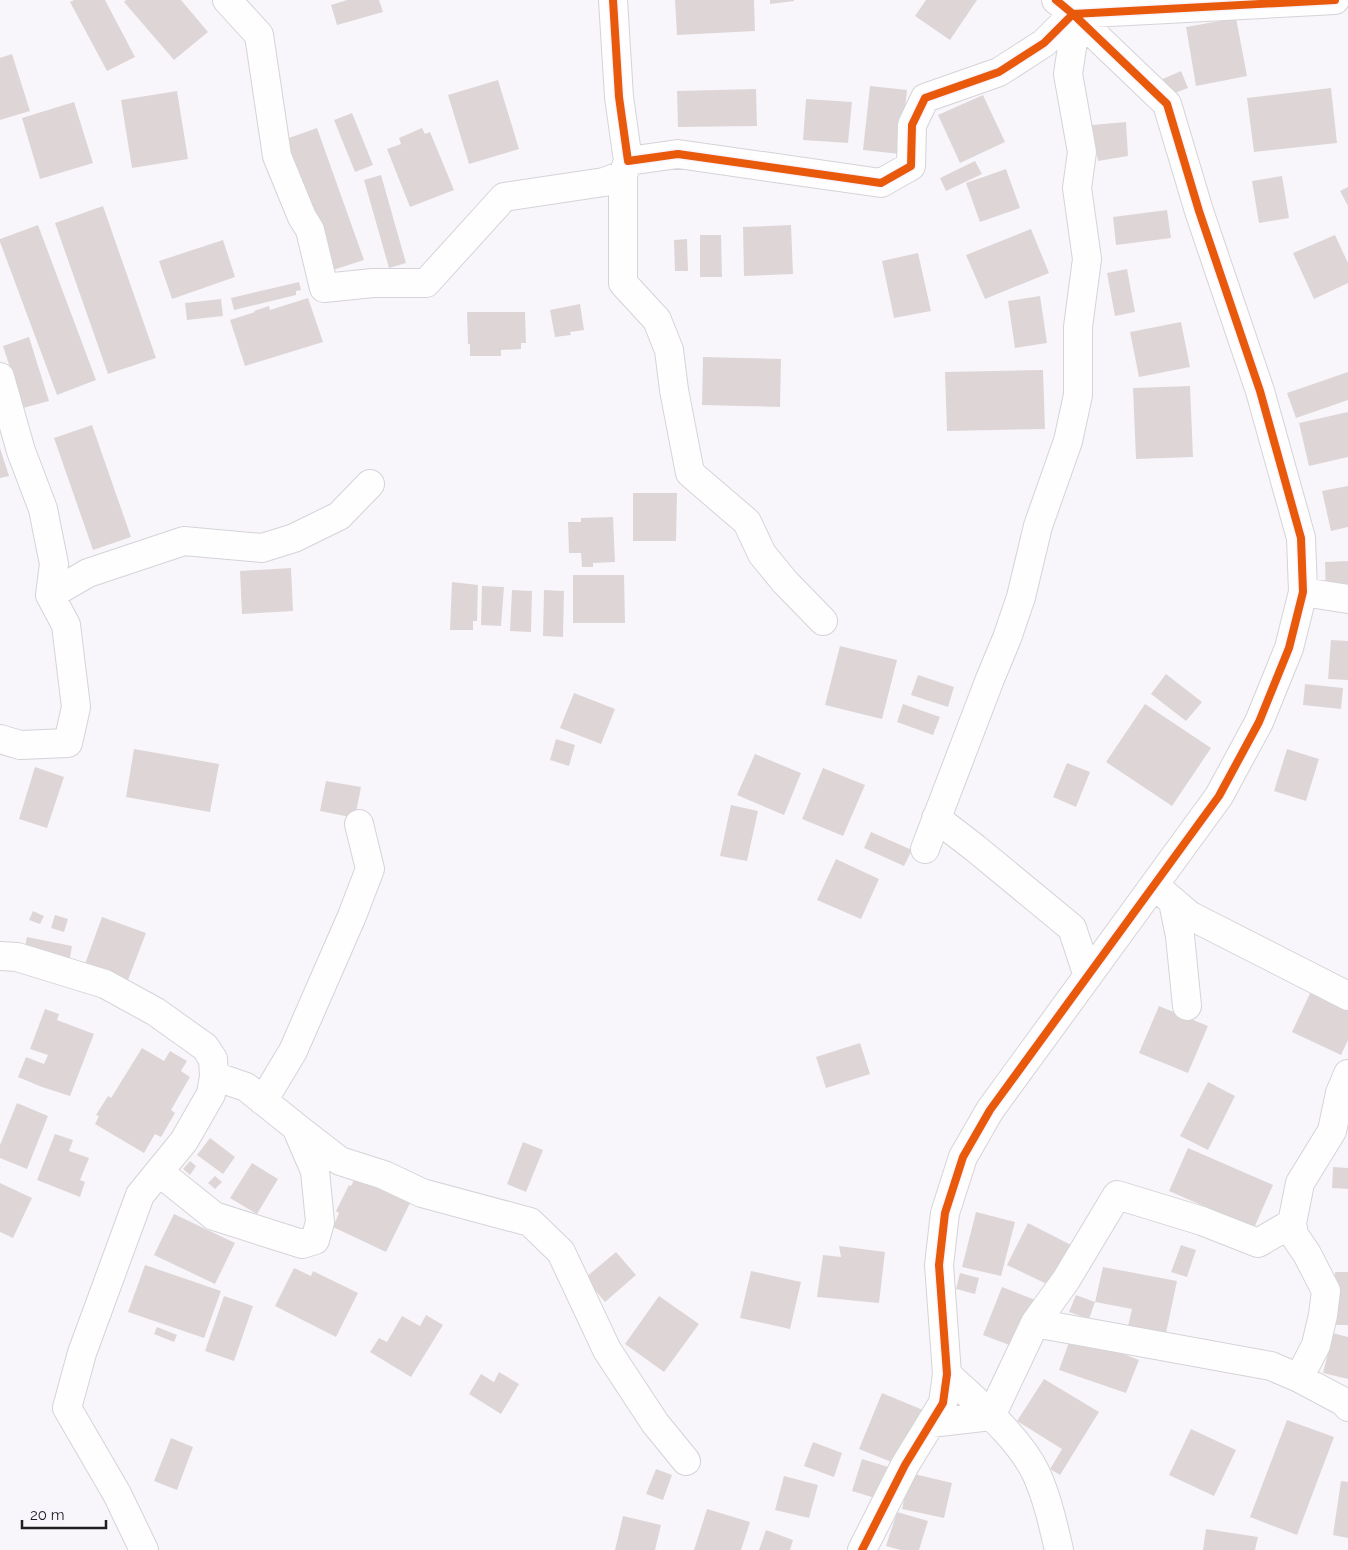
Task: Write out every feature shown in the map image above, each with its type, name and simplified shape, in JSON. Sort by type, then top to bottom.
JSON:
[{"type":"street","points":[[227,0],[258,35],[276,156],[302,217],[310,230],[324,288],[373,283],[426,283],[504,197],[604,182],[625,168],[678,154],[881,183],[911,166],[912,125],[925,98],[999,72],[1044,43],[1065,7]]},
{"type":"street","points":[[613,0],[625,168],[623,283],[657,320],[669,350],[674,390],[690,473],[747,522],[762,554],[785,582],[823,621]]},
{"type":"street","points":[[1065,7],[1335,0]]},
{"type":"street","points":[[862,1550],[905,1465],[943,1403],[947,1374],[939,1265],[945,1213],[963,1157],[990,1110],[1088,976],[1164,894],[1259,722],[1288,648],[1303,592],[1300,538],[1260,391],[1199,211],[1167,104],[1065,7]]},
{"type":"street","points":[[925,849],[1007,638],[1018,605],[1038,526],[1068,441],[1078,395],[1078,327],[1087,259],[1077,188],[1082,152],[1068,74],[1073,41],[1065,7]]},
{"type":"street","points":[[0,377],[21,451],[43,510],[54,564],[50,595],[66,625],[76,708],[68,743],[20,745],[0,739]]},
{"type":"street","points":[[50,595],[88,572],[184,541],[262,548],[294,538],[339,516],[370,484]]},
{"type":"street","points":[[1303,592],[1348,599]]},
{"type":"street","points":[[936,818],[1072,928],[1088,976]]},
{"type":"street","points":[[263,1101],[293,1052],[352,916],[370,869],[359,824]]},
{"type":"street","points":[[1164,894],[1189,915],[1348,996]]},
{"type":"street","points":[[1164,894],[1180,936],[1187,1006]]},
{"type":"street","points":[[0,956],[17,957],[105,984],[156,1012],[205,1047],[213,1059],[214,1076],[211,1094],[184,1141],[140,1195],[82,1353],[67,1408],[117,1494],[144,1550]]},
{"type":"street","points":[[1299,1378],[1316,1345],[1326,1291],[1307,1254],[1294,1235],[1292,1224],[1300,1183],[1332,1131],[1340,1093],[1348,1074]]},
{"type":"street","points":[[214,1076],[246,1087],[340,1161],[384,1175],[422,1193],[530,1222],[561,1252],[607,1350],[655,1423],[686,1461]]},
{"type":"street","points":[[158,1172],[214,1216],[302,1244],[315,1240],[320,1222],[315,1171],[296,1127]]},
{"type":"street","points":[[992,1416],[1035,1323],[1066,1280],[1117,1195],[1202,1221],[1258,1243],[1292,1224]]},
{"type":"street","points":[[1035,1323],[1271,1366],[1299,1378],[1344,1402],[1348,1407]]},
{"type":"street","points":[[947,1374],[992,1416],[1019,1446],[1035,1472],[1048,1506],[1059,1550]]},
{"type":"street","points":[[931,1423],[992,1416]]},
{"type":"building","points":[[74,0],[105,0],[135,57],[107,71],[70,2]]},
{"type":"building","points":[[126,0],[181,0],[208,32],[174,60],[124,2]]},
{"type":"building","points":[[347,0],[379,0],[383,12],[337,25],[331,5]]},
{"type":"building","points":[[675,0],[754,0],[755,31],[677,35]]},
{"type":"building","points":[[770,0],[794,0],[794,1],[770,4]]},
{"type":"building","points":[[926,0],[977,0],[950,40],[915,16]]},
{"type":"building","points":[[1236,18],[1247,76],[1196,86],[1186,27]]},
{"type":"building","points":[[12,54],[30,111],[0,120],[0,58]]},
{"type":"building","points":[[1181,71],[1188,88],[1164,97],[1158,81]]},
{"type":"building","points":[[498,80],[519,149],[469,164],[448,95]]},
{"type":"building","points":[[870,86],[907,90],[900,154],[863,150]]},
{"type":"building","points":[[1331,88],[1337,143],[1254,152],[1247,98]]},
{"type":"building","points":[[756,89],[757,126],[678,127],[677,91]]},
{"type":"building","points":[[177,91],[188,159],[132,168],[121,100]]},
{"type":"building","points":[[983,95],[1005,142],[960,163],[938,115]]},
{"type":"building","points":[[806,99],[852,102],[848,143],[803,140]]},
{"type":"building","points":[[74,102],[93,163],[40,179],[22,118]]},
{"type":"building","points":[[352,113],[373,165],[355,172],[334,120]]},
{"type":"building","points":[[1126,122],[1128,156],[1098,161],[1092,125]]},
{"type":"building","points":[[317,128],[364,260],[333,270],[286,139]]},
{"type":"building","points":[[422,128],[425,134],[430,132],[454,190],[410,207],[387,149],[401,144],[399,138]]},
{"type":"building","points":[[975,161],[982,174],[946,191],[940,178]]},
{"type":"building","points":[[1006,169],[1020,208],[980,222],[966,183]]},
{"type":"building","points":[[381,175],[406,263],[389,268],[364,180]]},
{"type":"building","points":[[1282,176],[1289,218],[1259,223],[1252,181]]},
{"type":"building","points":[[1348,187],[1348,206],[1340,191]]},
{"type":"building","points":[[103,206],[156,358],[108,374],[55,223]]},
{"type":"building","points":[[1167,210],[1171,238],[1116,245],[1113,217]]},
{"type":"building","points":[[38,225],[96,380],[57,395],[0,242],[0,239]]},
{"type":"building","points":[[791,225],[793,274],[744,276],[743,227]]},
{"type":"building","points":[[1031,229],[1049,273],[985,299],[966,255]]},
{"type":"building","points":[[700,235],[721,235],[722,277],[700,277]]},
{"type":"building","points":[[1335,235],[1348,263],[1348,283],[1314,299],[1293,253]]},
{"type":"building","points":[[687,239],[688,271],[675,271],[674,240]]},
{"type":"building","points":[[223,240],[235,277],[172,299],[159,261]]},
{"type":"building","points":[[918,253],[931,311],[894,318],[882,261]]},
{"type":"building","points":[[1127,269],[1135,312],[1115,316],[1107,273]]},
{"type":"building","points":[[299,282],[301,290],[296,291],[296,295],[234,310],[231,298]]},
{"type":"building","points":[[1040,296],[1047,343],[1015,348],[1008,301]]},
{"type":"building","points":[[308,298],[323,342],[245,366],[230,320],[269,306],[270,310]]},
{"type":"building","points":[[221,299],[223,316],[187,320],[185,303]]},
{"type":"building","points":[[580,304],[584,330],[570,332],[571,335],[555,337],[550,310]]},
{"type":"building","points":[[467,312],[525,312],[526,343],[521,343],[521,349],[501,350],[501,356],[470,356]]},
{"type":"building","points":[[1181,322],[1190,367],[1139,377],[1130,332]]},
{"type":"building","points":[[29,337],[49,401],[23,408],[3,346]]},
{"type":"building","points":[[703,357],[781,359],[780,407],[702,405]]},
{"type":"building","points":[[1043,370],[1045,429],[947,431],[945,372]]},
{"type":"building","points":[[1348,372],[1348,400],[1296,418],[1287,393]]},
{"type":"building","points":[[1190,386],[1193,457],[1136,459],[1133,388]]},
{"type":"building","points":[[1348,412],[1348,457],[1309,466],[1299,423]]},
{"type":"building","points":[[92,425],[131,537],[93,550],[54,438]]},
{"type":"building","points":[[0,448],[9,476],[0,478]]},
{"type":"building","points":[[1348,486],[1348,527],[1331,531],[1322,491]]},
{"type":"building","points":[[633,493],[677,493],[676,541],[633,541]]},
{"type":"building","points":[[613,517],[615,562],[593,563],[593,567],[582,567],[581,553],[569,553],[568,522],[581,522],[581,518]]},
{"type":"building","points":[[1348,561],[1348,594],[1326,595],[1325,562]]},
{"type":"building","points":[[291,568],[293,611],[242,614],[240,571]]},
{"type":"building","points":[[573,575],[624,575],[625,623],[573,623]]},
{"type":"building","points":[[452,582],[478,585],[477,621],[473,621],[473,630],[450,630]]},
{"type":"building","points":[[482,586],[504,587],[501,626],[481,625]]},
{"type":"building","points":[[512,590],[532,591],[531,632],[510,631]]},
{"type":"building","points":[[544,590],[564,591],[563,637],[543,636]]},
{"type":"building","points":[[1331,640],[1348,641],[1348,680],[1328,679]]},
{"type":"building","points":[[840,646],[897,660],[882,719],[825,705]]},
{"type":"building","points":[[1166,674],[1202,702],[1186,721],[1151,694]]},
{"type":"building","points":[[918,675],[954,687],[948,707],[911,695]]},
{"type":"building","points":[[1305,684],[1343,688],[1341,709],[1303,705]]},
{"type":"building","points":[[574,693],[615,709],[601,744],[560,728]]},
{"type":"building","points":[[903,704],[940,717],[933,735],[897,722]]},
{"type":"building","points":[[1145,704],[1211,748],[1172,806],[1106,762]]},
{"type":"building","points":[[556,739],[575,745],[569,766],[550,760]]},
{"type":"building","points":[[134,749],[219,764],[210,812],[126,797]]},
{"type":"building","points":[[1287,749],[1319,759],[1306,801],[1274,791]]},
{"type":"building","points":[[755,754],[801,773],[784,815],[737,795]]},
{"type":"building","points":[[1067,763],[1090,772],[1076,807],[1053,797]]},
{"type":"building","points":[[35,767],[64,777],[47,828],[19,819]]},
{"type":"building","points":[[823,768],[865,785],[843,836],[802,819]]},
{"type":"building","points":[[326,781],[361,787],[355,818],[320,811]]},
{"type":"building","points":[[731,805],[758,811],[747,861],[720,856]]},
{"type":"building","points":[[871,832],[912,850],[904,866],[864,848]]},
{"type":"building","points":[[836,859],[879,879],[861,919],[817,900]]},
{"type":"building","points":[[33,911],[44,916],[40,924],[29,920]]},
{"type":"building","points":[[55,915],[68,919],[64,932],[51,928]]},
{"type":"building","points":[[102,917],[146,933],[128,980],[85,964]]},
{"type":"building","points":[[27,937],[72,946],[69,963],[23,954]]},
{"type":"building","points":[[1313,987],[1348,1002],[1348,1040],[1341,1055],[1292,1032]]},
{"type":"building","points":[[1159,1006],[1208,1026],[1188,1073],[1139,1053]]},
{"type":"building","points":[[45,1009],[59,1014],[57,1020],[94,1034],[70,1096],[18,1077],[26,1057],[44,1064],[48,1055],[30,1049]]},
{"type":"building","points":[[860,1043],[870,1074],[826,1088],[816,1057]]},
{"type":"building","points":[[142,1048],[164,1061],[170,1051],[187,1061],[181,1071],[190,1077],[171,1110],[175,1113],[161,1137],[155,1134],[144,1153],[95,1124],[99,1116],[96,1115],[108,1096],[111,1098]]},
{"type":"building","points":[[1208,1082],[1235,1096],[1208,1150],[1180,1136]]},
{"type":"building","points":[[17,1103],[48,1116],[27,1169],[0,1158],[0,1145]]},
{"type":"building","points":[[55,1134],[73,1140],[69,1151],[89,1158],[80,1180],[85,1182],[80,1197],[37,1180]]},
{"type":"building","points":[[210,1138],[235,1157],[223,1174],[197,1155]]},
{"type":"building","points":[[523,1142],[543,1150],[526,1192],[507,1184]]},
{"type":"building","points":[[1188,1148],[1273,1185],[1254,1228],[1169,1191]]},
{"type":"building","points":[[190,1161],[196,1166],[190,1175],[183,1169]]},
{"type":"building","points":[[252,1163],[278,1179],[257,1214],[230,1198]]},
{"type":"building","points":[[1333,1167],[1348,1168],[1348,1189],[1332,1188]]},
{"type":"building","points":[[358,1173],[412,1199],[386,1252],[333,1227],[339,1213],[336,1211],[349,1185],[351,1186]]},
{"type":"building","points":[[215,1176],[222,1182],[215,1189],[208,1183]]},
{"type":"building","points":[[0,1183],[32,1198],[13,1238],[0,1232]]},
{"type":"building","points":[[976,1212],[1015,1222],[1001,1276],[962,1267]]},
{"type":"building","points":[[174,1214],[235,1243],[215,1284],[154,1255]]},
{"type":"building","points":[[1028,1223],[1073,1246],[1053,1287],[1007,1265]]},
{"type":"building","points":[[1181,1245],[1196,1250],[1187,1277],[1171,1272]]},
{"type":"building","points":[[839,1246],[885,1252],[879,1303],[817,1297],[823,1255],[841,1257]]},
{"type":"building","points":[[616,1252],[636,1275],[605,1302],[585,1278]]},
{"type":"building","points":[[145,1265],[221,1291],[204,1338],[128,1312]]},
{"type":"building","points":[[1103,1267],[1177,1281],[1165,1338],[1127,1330],[1132,1309],[1095,1302]]},
{"type":"building","points":[[294,1268],[311,1276],[313,1271],[358,1293],[336,1337],[275,1306]]},
{"type":"building","points":[[751,1271],[801,1282],[790,1329],[740,1318]]},
{"type":"building","points":[[1335,1272],[1348,1272],[1348,1325],[1333,1325]]},
{"type":"building","points":[[960,1273],[979,1278],[975,1294],[956,1289]]},
{"type":"building","points":[[1002,1287],[1038,1301],[1020,1349],[983,1335]]},
{"type":"building","points":[[1076,1295],[1095,1302],[1089,1319],[1069,1312]]},
{"type":"building","points":[[224,1296],[253,1306],[234,1361],[205,1351]]},
{"type":"building","points":[[659,1296],[699,1324],[664,1372],[625,1344]]},
{"type":"building","points":[[426,1315],[443,1325],[411,1377],[370,1352],[379,1338],[387,1342],[402,1316],[420,1326]]},
{"type":"building","points":[[157,1327],[177,1335],[174,1342],[154,1334]]},
{"type":"building","points":[[1333,1333],[1348,1337],[1348,1379],[1323,1373]]},
{"type":"building","points":[[1072,1334],[1139,1360],[1126,1393],[1059,1370]]},
{"type":"building","points":[[499,1372],[519,1384],[501,1414],[469,1394],[481,1374],[494,1382]]},
{"type":"building","points":[[1044,1379],[1099,1412],[1060,1475],[1050,1469],[1062,1449],[1017,1421]]},
{"type":"building","points":[[882,1393],[923,1410],[899,1465],[859,1449]]},
{"type":"building","points":[[1287,1420],[1334,1437],[1297,1535],[1250,1517]]},
{"type":"building","points":[[1191,1429],[1236,1450],[1214,1496],[1169,1475]]},
{"type":"building","points":[[171,1438],[193,1447],[177,1490],[154,1481]]},
{"type":"building","points":[[813,1442],[842,1453],[834,1477],[804,1466]]},
{"type":"building","points":[[862,1459],[895,1469],[885,1501],[852,1491]]},
{"type":"building","points":[[656,1469],[672,1475],[663,1500],[646,1494]]},
{"type":"building","points":[[910,1473],[952,1483],[944,1518],[902,1509]]},
{"type":"building","points":[[784,1476],[818,1485],[809,1518],[775,1510]]},
{"type":"building","points":[[1341,1481],[1348,1482],[1348,1538],[1333,1535]]},
{"type":"building","points":[[707,1509],[750,1522],[741,1550],[694,1550]]},
{"type":"building","points":[[897,1512],[928,1521],[919,1550],[901,1550],[886,1546]]},
{"type":"building","points":[[623,1516],[661,1525],[655,1550],[615,1550]]},
{"type":"building","points":[[1206,1529],[1258,1537],[1255,1550],[1203,1550]]},
{"type":"building","points":[[766,1530],[793,1540],[790,1550],[759,1550]]},
{"type":"cycle path","points":[[613,0],[619,97],[628,161],[678,154],[881,183],[911,166],[912,125],[925,98],[999,72],[1044,43],[1073,14],[1335,0]]},
{"type":"cycle path","points":[[862,1550],[905,1465],[943,1403],[947,1374],[939,1265],[945,1213],[963,1157],[990,1110],[1219,796],[1259,722],[1289,648],[1303,592],[1301,538],[1260,391],[1199,211],[1167,104],[1056,0]]}]
